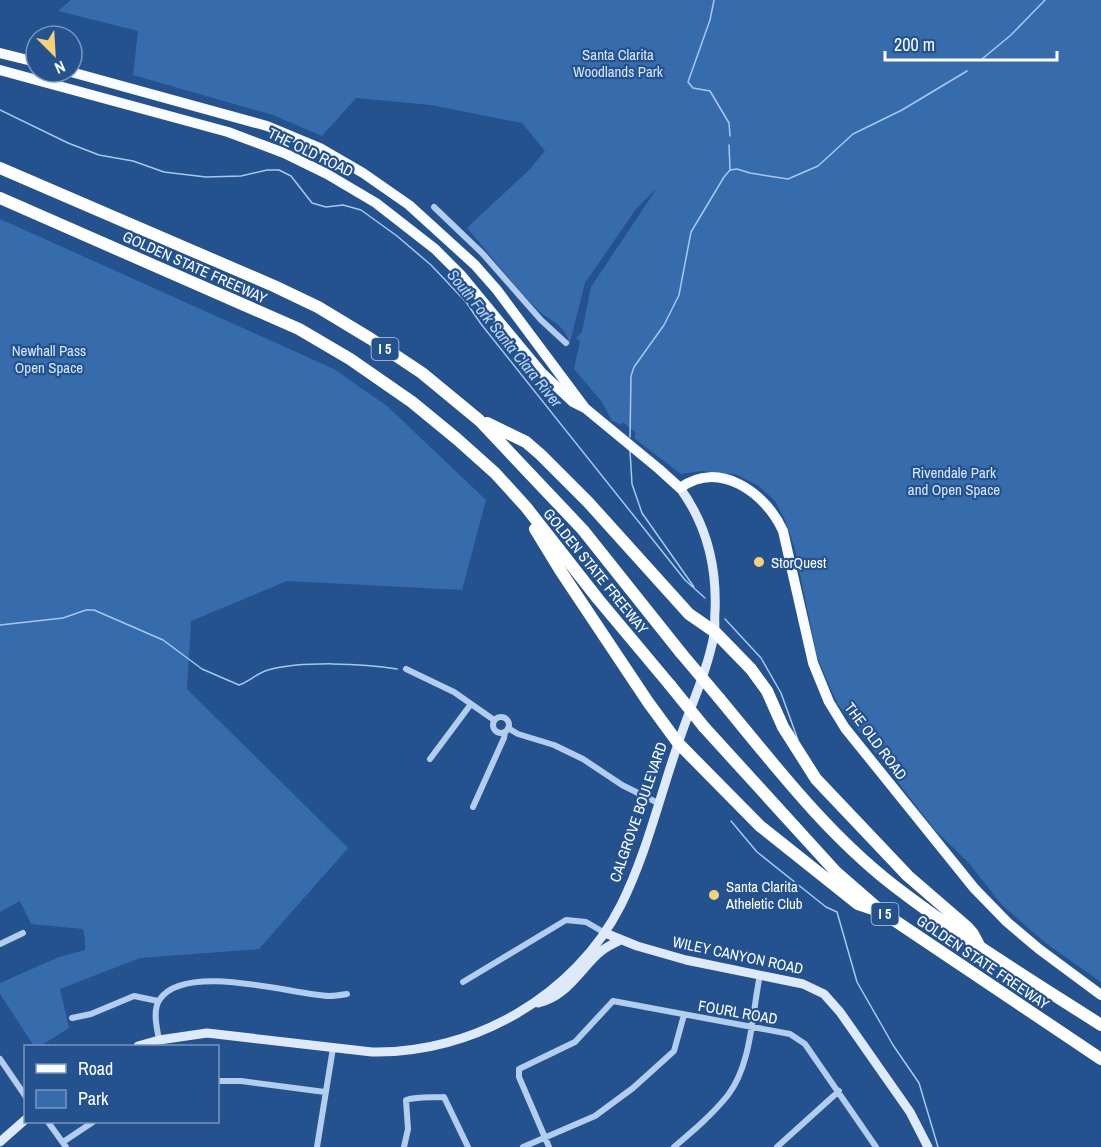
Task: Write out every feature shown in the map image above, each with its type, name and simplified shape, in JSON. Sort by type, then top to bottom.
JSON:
[{"type":"highway","name":"GOLDEN STATE FREEWAY","points":[[0,168],[318,307],[422,373],[479,420],[583,530],[804,801],[846,844],[892,885],[1101,1025]]},
{"type":"highway","name":"GOLDEN STATE FREEWAY","points":[[0,198],[299,329],[350,359],[412,402],[458,439],[513,492],[704,727],[836,872],[882,912],[1101,1059]]},
{"type":"highway","points":[[479,420],[526,442],[541,455],[588,502],[689,614],[715,632],[759,679],[783,726],[816,779],[908,876],[967,927],[980,946]]},
{"type":"highway","points":[[513,492],[560,570],[678,743],[760,826],[858,904],[882,912]]},
{"type":"main road","points":[[0,53],[24,60]]},
{"type":"main road","name":"THE OLD ROAD","points":[[0,70],[228,132],[284,153],[327,174],[376,203],[435,249],[461,275],[542,373],[573,402],[585,408]]},
{"type":"main road","name":"THE OLD ROAD","points":[[84,76],[267,126],[320,148],[363,173],[409,205],[475,265],[497,290],[585,408]]},
{"type":"main road","points":[[585,408],[680,488]]},
{"type":"main road","name":"THE OLD ROAD","points":[[680,488],[695,479],[711,478],[743,486],[763,500],[783,531],[813,663],[830,702],[845,728],[974,888],[1039,949],[1101,995]]},
{"type":"street","points":[[434,207],[483,254],[541,320],[566,343]]},
{"type":"street","name":"CALGROVE BOULEVARD","points":[[144,1045],[159,1040],[207,1032],[392,1053],[446,1043],[502,1022],[532,1004],[573,970],[605,933],[634,874],[705,668],[715,632],[716,588],[711,554],[700,523],[680,488]]},
{"type":"street","points":[[406,669],[454,692],[494,720]]},
{"type":"street","points":[[430,759],[471,704]]},
{"type":"street","points":[[474,807],[509,724],[506,718],[499,717],[494,720]]},
{"type":"street","points":[[494,720],[493,729],[498,733],[506,730],[554,745],[583,759],[622,785],[658,803]]},
{"type":"street","points":[[463,982],[566,920],[586,922],[605,933]]},
{"type":"street","points":[[0,944],[23,933]]},
{"type":"street","name":"WILEY CANYON ROAD","points":[[605,933],[620,940],[686,960],[813,987],[830,1000],[910,1112],[928,1147]]},
{"type":"street","points":[[532,1004],[550,1000],[576,979],[600,951],[620,940]]},
{"type":"street","points":[[676,1146],[703,1124],[729,1094],[741,1069],[753,1026],[760,975]]},
{"type":"street","points":[[159,1040],[156,1016],[159,1001],[167,993],[185,984],[250,983],[329,996],[348,994]]},
{"type":"street","points":[[72,1018],[91,1014],[134,996],[159,1001]]},
{"type":"street","name":"FOURL ROAD","points":[[545,1137],[519,1077],[519,1069],[575,1042],[613,1001],[790,1034],[805,1044],[876,1147]]},
{"type":"street","points":[[523,1147],[596,1116],[633,1088],[674,1052],[684,1015]]},
{"type":"street","points":[[317,1147],[333,1048]]},
{"type":"street","points":[[0,1059],[24,1094]]},
{"type":"street","points":[[219,1081],[241,1081],[326,1092]]},
{"type":"street","points":[[777,1147],[839,1091]]},
{"type":"street","points":[[404,1147],[408,1130],[406,1100],[417,1096],[427,1099],[444,1097],[468,1147]]},
{"type":"street","points":[[0,1142],[24,1121]]},
{"type":"street","points":[[49,1123],[64,1144],[92,1123]]},
{"type":"street","points":[[545,1137],[549,1147]]},
{"type":"green space","name":"Rivendale Park and Open Space","points":[[71,0],[1101,0],[1101,982],[1047,944],[1002,905],[968,862],[934,829],[837,703],[817,657],[795,549],[785,520],[775,501],[759,486],[735,474],[701,471],[681,474],[634,438],[636,433],[623,422],[622,425],[612,421],[602,402],[574,369],[580,341],[576,338],[582,332],[591,287],[657,188],[636,209],[585,283],[569,346],[566,333],[528,300],[467,228],[529,170],[545,151],[522,123],[431,105],[356,98],[322,136],[273,115],[133,75],[138,31],[58,11]]},
{"type":"green space","name":"Newhall Pass Open Space","points":[[0,219],[334,369],[387,406],[486,500],[462,590],[287,581],[191,621],[187,689],[348,848],[259,949],[140,958],[60,989],[69,1028],[42,1045],[33,1045],[0,994],[0,983],[59,957],[85,950],[83,929],[31,924],[20,901],[0,912]]},
{"type":"waterway","points":[[714,0],[710,20],[688,82],[693,88],[710,91],[729,123],[730,136]]},
{"type":"waterway","points":[[982,59],[1011,35],[1045,0]]},
{"type":"waterway","points":[[630,437],[631,376],[634,367],[664,325],[679,295],[691,232],[730,170],[737,169],[788,179],[818,166],[853,134],[902,110],[967,71]]},
{"type":"waterway","name":"South Fork Santa Clara River","points":[[0,110],[68,143],[99,155],[133,161],[164,172],[206,177],[241,176],[267,170],[279,170],[291,176],[312,203],[326,207],[343,205],[361,210],[431,265],[466,302],[481,324],[685,580],[705,598]]},
{"type":"waterway","points":[[729,145],[730,169]]},
{"type":"waterway","points":[[630,451],[632,484],[642,513],[694,587]]},
{"type":"waterway","points":[[0,625],[63,618],[86,610],[94,610],[163,640],[202,669],[239,685],[268,670],[297,665],[350,664],[397,669]]},
{"type":"waterway","name":"South Fork Santa Clara River","points":[[725,619],[761,658],[781,693],[798,740]]},
{"type":"waterway","points":[[731,821],[757,852],[826,907],[837,912],[857,982],[893,1045],[919,1083],[938,1147]]},
{"type":"place","name":"StorQuest","points":[[759,562]]},
{"type":"place","name":"Santa Clarita Atheletic Club","points":[[714,895]]},
{"type":"park label","name":"Santa Clarita Woodlands Park","points":[[618,62]]}]
